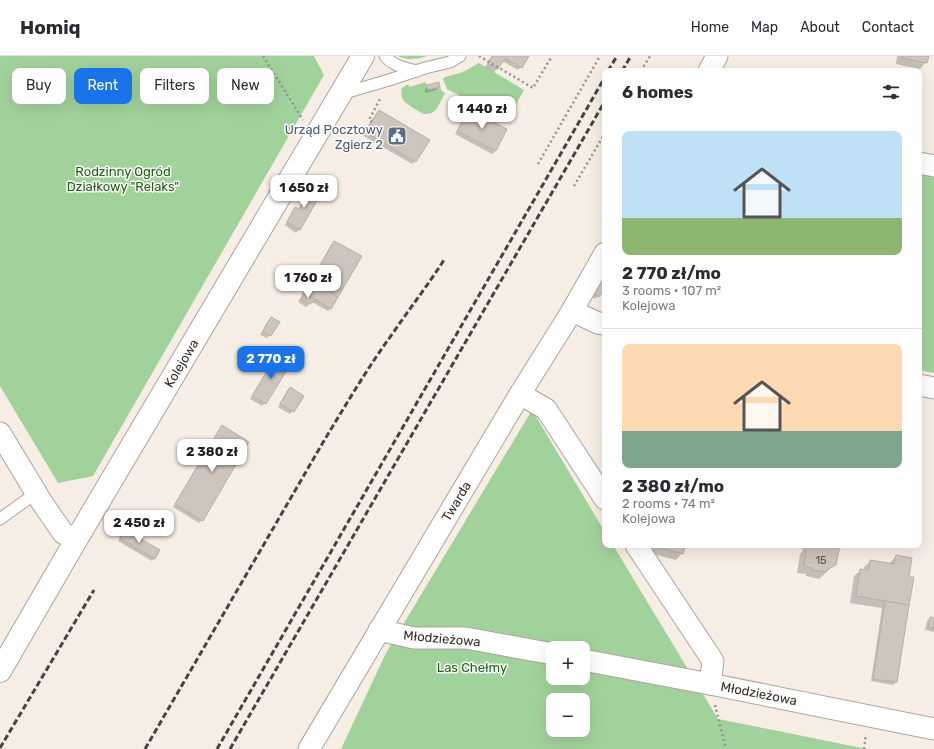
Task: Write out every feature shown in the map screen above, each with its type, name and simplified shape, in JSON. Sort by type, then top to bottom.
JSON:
[{"type":"street","name":"Kolejowa","points":[[0,671],[363,56]]},
{"type":"street","points":[[711,68],[717,56]]},
{"type":"street","points":[[922,164],[934,166]]},
{"type":"street","name":"Twarda","points":[[309,749],[520,394],[572,311],[602,258]]},
{"type":"street","points":[[572,311],[602,324]]},
{"type":"street","points":[[922,386],[934,388]]},
{"type":"street","points":[[520,394],[546,409],[602,493]]},
{"type":"street","points":[[0,433],[36,493],[63,533],[76,540]]},
{"type":"street","points":[[638,548],[713,661],[710,684]]},
{"type":"street","name":"Młodzieżowa","points":[[379,630],[414,638],[466,638],[546,653]]},
{"type":"street","name":"Młodzieżowa","points":[[590,661],[934,729]]},
{"type":"lane","points":[[385,56],[388,60],[397,65],[406,69],[417,71]]},
{"type":"lane","points":[[340,95],[450,62],[460,56]]},
{"type":"lane","points":[[0,519],[36,493]]},
{"type":"path","points":[[263,56],[315,138]]},
{"type":"path","points":[[479,56],[533,88],[552,56]]},
{"type":"path","points":[[538,164],[600,56]]},
{"type":"path","points":[[643,68],[650,56]]},
{"type":"path","points":[[372,122],[369,120],[384,91]]},
{"type":"path","points":[[574,186],[602,138]]},
{"type":"path","points":[[710,684],[726,749]]},
{"type":"green space","name":"Rodzinny Ogród Działkowy \"Relaks\"","points":[[0,56],[314,56],[324,75],[93,476],[58,483],[0,386]]},
{"type":"green space","points":[[398,56],[427,56],[405,59]]},
{"type":"green space","points":[[479,63],[524,90],[507,121],[447,89],[443,79],[445,77],[463,72]]},
{"type":"green space","points":[[426,82],[428,90],[440,87],[445,93],[435,111],[430,114],[424,114],[405,102],[402,98],[401,92],[402,88],[408,84],[409,87]]},
{"type":"green space","points":[[922,169],[934,171],[934,373],[922,371]]},
{"type":"green space","name":"Las Chełmy","points":[[532,410],[602,527],[602,548],[615,548],[718,719],[867,749],[341,749],[386,653]]},
{"type":"building","points":[[492,56],[529,56],[522,68],[505,58],[498,69],[488,64]]},
{"type":"building","points":[[902,56],[929,56],[927,63],[902,58]]},
{"type":"building","points":[[439,82],[440,87],[428,90],[427,85]]},
{"type":"building","name":"Urząd Pocztowy Zgierz 2","points":[[379,110],[430,140],[416,162],[365,132]]},
{"type":"building","points":[[469,110],[507,129],[496,151],[457,131]]},
{"type":"building","points":[[312,186],[322,192],[300,230],[287,222],[295,207],[299,209]]},
{"type":"building","points":[[334,241],[362,256],[338,297],[312,280]]},
{"type":"building","points":[[312,280],[338,297],[331,309],[304,293]]},
{"type":"building","points":[[600,283],[602,285],[602,292],[599,297],[593,293]]},
{"type":"building","points":[[304,293],[316,300],[310,304],[301,299]]},
{"type":"building","points":[[271,317],[280,322],[271,336],[263,331]]},
{"type":"building","points":[[276,356],[290,365],[266,404],[252,396]]},
{"type":"building","points":[[290,387],[304,396],[294,412],[280,404]]},
{"type":"building","points":[[222,425],[249,442],[203,521],[175,504]]},
{"type":"building","points":[[122,528],[160,550],[155,559],[120,538],[122,534],[119,532]]},
{"type":"building","points":[[662,548],[684,548],[683,554]]},
{"type":"building","points":[[807,548],[839,548],[836,565],[826,572],[812,570],[812,568],[804,566]]},
{"type":"building","points":[[896,555],[912,558],[909,577],[914,577],[909,605],[856,596],[860,569],[869,570],[870,560],[894,564]]},
{"type":"building","points":[[885,601],[909,605],[897,682],[873,679]]},
{"type":"building","points":[[930,617],[934,618],[934,628],[928,627]]},
{"type":"railway","points":[[610,68],[617,56]]},
{"type":"railway","points":[[624,68],[631,56]]},
{"type":"railway","points":[[217,749],[602,82]]},
{"type":"railway","points":[[230,749],[602,106]]},
{"type":"railway","points":[[145,749],[325,439],[375,359],[444,260]]},
{"type":"railway","points":[[0,748],[94,590]]},
{"type":"place","name":"Urząd Pocztowy Zgierz 2","points":[[397,136]]}]
